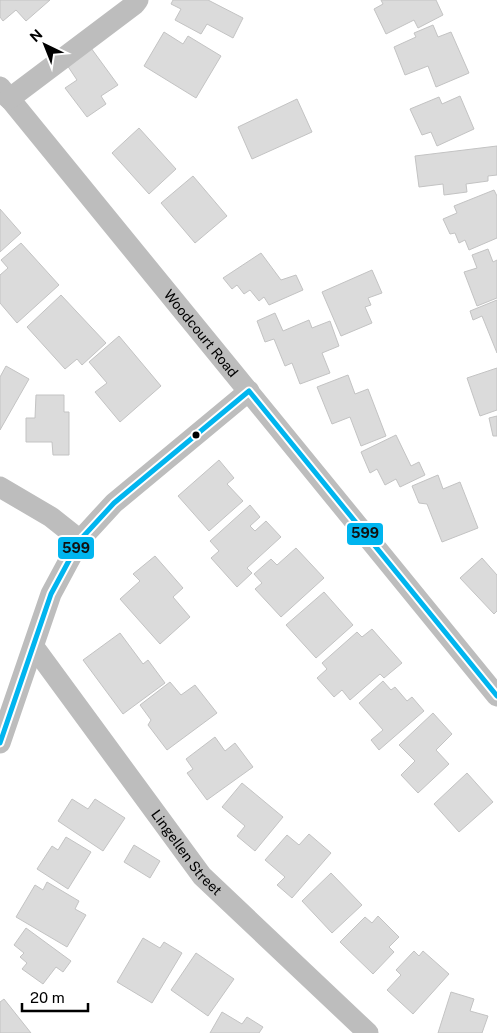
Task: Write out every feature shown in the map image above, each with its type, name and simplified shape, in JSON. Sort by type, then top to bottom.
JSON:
[{"type":"street","points":[[5,93],[136,4],[138,0]]},
{"type":"street","name":"Woodcourt Road","points":[[5,93],[497,696]]},
{"type":"street","points":[[0,743],[52,594],[80,540],[114,503],[249,391]]},
{"type":"street","points":[[0,487],[51,517],[80,540]]},
{"type":"street","name":"Lingellen Street","points":[[34,647],[202,876],[368,1033]]},
{"type":"building","points":[[0,0],[50,0],[26,21],[16,10],[3,21],[0,17]]},
{"type":"building","points":[[173,0],[208,0],[243,18],[233,38],[207,24],[201,34],[175,20],[181,9],[171,4]]},
{"type":"building","points":[[381,0],[436,0],[443,15],[418,28],[414,20],[386,34],[374,9],[383,4]]},
{"type":"building","points":[[433,25],[438,37],[451,32],[469,73],[436,87],[428,66],[405,75],[394,47],[416,37],[414,33]]},
{"type":"building","points":[[164,32],[183,44],[188,36],[221,56],[196,98],[144,66]]},
{"type":"building","points":[[91,48],[118,85],[101,96],[106,104],[87,117],[65,88],[77,80],[67,65]]},
{"type":"building","points":[[460,96],[474,129],[437,146],[431,132],[422,135],[410,109],[439,97],[442,104]]},
{"type":"building","points":[[297,99],[312,132],[252,159],[238,127]]},
{"type":"building","points":[[139,128],[176,169],[149,194],[112,153]]},
{"type":"building","points":[[497,146],[497,175],[488,176],[488,181],[466,184],[467,192],[444,195],[443,184],[419,187],[415,156]]},
{"type":"building","points":[[193,176],[227,216],[195,243],[161,203]]},
{"type":"building","points":[[494,190],[497,196],[497,238],[469,250],[465,240],[459,243],[455,233],[450,234],[443,219],[457,213],[454,206]]},
{"type":"building","points":[[0,209],[21,233],[0,252]]},
{"type":"building","points":[[21,243],[59,285],[17,323],[0,303],[0,275],[8,268],[1,260]]},
{"type":"building","points":[[488,249],[493,262],[497,260],[497,298],[477,306],[464,272],[477,268],[472,255]]},
{"type":"building","points":[[261,253],[281,280],[296,275],[303,290],[269,305],[264,297],[259,301],[250,290],[244,294],[237,285],[232,289],[223,278]]},
{"type":"building","points":[[372,270],[382,293],[368,298],[371,305],[365,307],[372,323],[341,336],[322,292]]},
{"type":"building","points":[[61,295],[106,343],[82,365],[77,359],[65,369],[27,327]]},
{"type":"building","points":[[497,300],[497,353],[482,316],[473,320],[470,311]]},
{"type":"building","points":[[275,313],[283,331],[309,320],[312,328],[330,321],[339,346],[322,353],[330,373],[300,384],[292,363],[285,366],[274,339],[265,342],[257,321]]},
{"type":"building","points":[[119,336],[161,386],[120,422],[95,392],[107,383],[89,362]]},
{"type":"building","points":[[6,366],[29,379],[0,430],[0,377]]},
{"type":"building","points":[[497,368],[497,410],[480,416],[467,378]]},
{"type":"building","points":[[348,375],[355,394],[368,389],[386,436],[361,446],[350,417],[332,424],[317,387]]},
{"type":"building","points":[[36,395],[64,395],[64,412],[69,412],[69,455],[53,455],[52,442],[26,442],[26,418],[35,418]]},
{"type":"building","points":[[497,416],[497,436],[493,436],[489,418]]},
{"type":"building","points":[[396,435],[411,466],[419,462],[425,475],[400,487],[396,479],[385,485],[377,469],[370,473],[361,452]]},
{"type":"building","points":[[219,460],[234,478],[227,484],[243,501],[209,531],[178,496]]},
{"type":"building","points":[[438,475],[443,489],[460,482],[478,528],[442,542],[427,504],[419,503],[412,486]]},
{"type":"building","points":[[250,505],[260,517],[250,526],[255,531],[266,521],[281,537],[247,568],[252,573],[237,587],[211,558],[219,551],[210,541]]},
{"type":"building","points":[[296,548],[324,578],[281,617],[255,589],[262,583],[254,574],[271,559],[277,565]]},
{"type":"building","points":[[155,556],[183,588],[173,597],[190,617],[160,644],[120,599],[140,581],[133,574]]},
{"type":"building","points":[[482,558],[497,575],[497,611],[494,614],[460,578]]},
{"type":"building","points":[[324,592],[353,625],[316,658],[286,625]]},
{"type":"building","points":[[372,629],[402,663],[384,678],[380,674],[350,700],[342,690],[334,697],[317,678],[327,669],[322,663],[357,632],[362,637]]},
{"type":"building","points":[[120,633],[143,664],[148,660],[165,683],[123,714],[83,660]]},
{"type":"building","points":[[383,681],[391,690],[395,687],[407,701],[412,697],[424,711],[379,750],[371,740],[383,730],[359,703]]},
{"type":"building","points":[[170,682],[181,695],[195,685],[217,713],[167,750],[148,725],[151,720],[140,705]]},
{"type":"building","points":[[433,713],[452,734],[436,750],[449,764],[418,793],[401,775],[415,761],[399,745]]},
{"type":"building","points":[[215,737],[225,751],[235,743],[253,767],[207,800],[187,773],[193,769],[186,759]]},
{"type":"building","points":[[467,773],[493,802],[459,832],[434,804]]},
{"type":"building","points":[[242,783],[283,817],[255,851],[237,836],[245,826],[222,807]]},
{"type":"building","points":[[72,799],[88,809],[95,799],[125,818],[103,851],[58,821]]},
{"type":"building","points":[[309,834],[331,853],[292,898],[277,885],[285,877],[265,860],[287,835],[299,845]]},
{"type":"building","points":[[66,837],[91,852],[68,889],[37,869],[52,846],[58,850]]},
{"type":"building","points":[[134,845],[160,861],[150,878],[124,862]]},
{"type":"building","points":[[331,873],[362,905],[332,933],[302,901]]},
{"type":"building","points":[[47,882],[79,901],[75,909],[86,915],[67,947],[16,917],[35,885],[43,890]]},
{"type":"building","points":[[378,916],[399,937],[389,947],[394,952],[373,974],[340,942],[365,917],[372,923]]},
{"type":"building","points":[[26,928],[71,961],[63,972],[56,967],[43,984],[22,969],[27,963],[20,957],[24,953],[14,945]]},
{"type":"building","points":[[143,938],[160,948],[164,942],[182,953],[152,1003],[117,982]]},
{"type":"building","points":[[414,951],[419,956],[423,951],[449,974],[413,1014],[387,990],[401,975],[396,970]]},
{"type":"building","points":[[196,953],[234,979],[208,1016],[171,990]]},
{"type":"building","points":[[451,992],[474,999],[470,1011],[488,1016],[482,1033],[438,1033]]},
{"type":"building","points":[[4,999],[31,1033],[0,1033],[0,1002]]},
{"type":"building","points":[[222,1012],[242,1024],[247,1017],[263,1027],[259,1033],[210,1033]]},
{"type":"transit line","name":"599","points":[[0,743],[51,594],[80,540],[114,503],[249,391],[497,696]]}]
